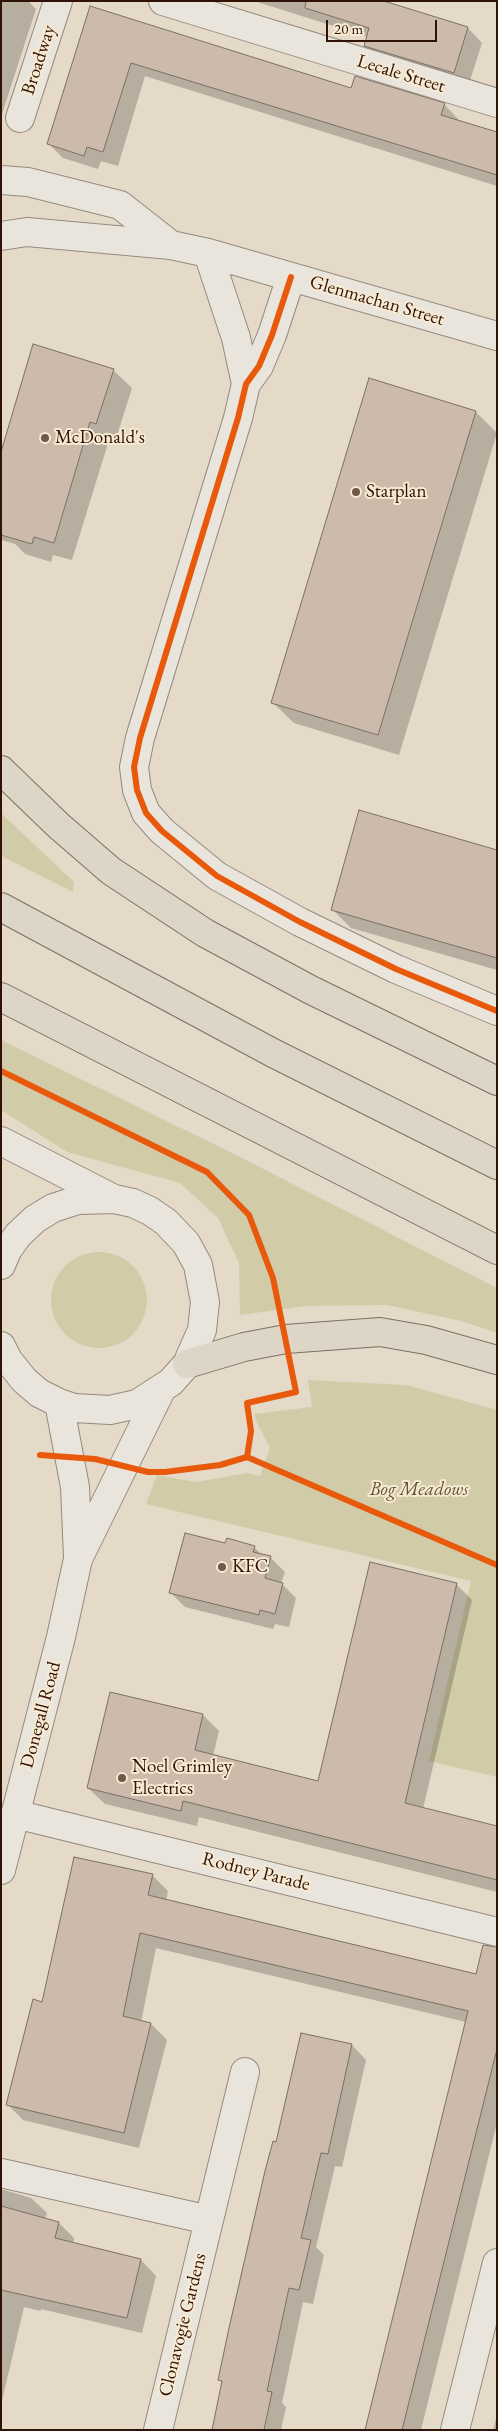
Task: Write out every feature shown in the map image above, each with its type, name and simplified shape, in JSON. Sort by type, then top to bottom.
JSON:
[{"type":"highway","points":[[1,770],[59,826],[111,871],[206,933],[310,990],[497,1081]]},
{"type":"highway","points":[[1,907],[272,1053],[497,1165]]},
{"type":"highway","points":[[1,997],[497,1250]]},
{"type":"highway","points":[[173,1379],[244,1347],[286,1339],[380,1332],[426,1340],[497,1360]]},
{"type":"street","name":"Broadway","points":[[20,118],[58,1]]},
{"type":"street","name":"Lecale Street","points":[[163,1],[497,103]]},
{"type":"street","name":"Glenmachan Street","points":[[1,180],[28,182],[120,204],[170,246]]},
{"type":"street","name":"Glenmachan Street","points":[[1,236],[27,232],[170,246],[208,253],[497,336]]},
{"type":"street","points":[[208,253],[236,338],[246,384]]},
{"type":"street","points":[[290,276],[272,335],[259,366],[246,384],[233,434],[140,738],[134,768],[137,790],[146,813],[162,831],[217,876],[300,922],[396,969],[497,1011]]},
{"type":"street","points":[[1,1141],[114,1198]]},
{"type":"street","points":[[1,1266],[8,1249],[18,1235],[35,1219],[53,1208],[78,1200],[114,1198]]},
{"type":"street","name":"Donegall Road","points":[[78,1559],[173,1379],[202,1330],[205,1302],[198,1265],[186,1243],[166,1222],[133,1203],[114,1198]]},
{"type":"street","points":[[1,1346],[8,1360],[24,1380],[40,1393],[59,1403],[92,1410],[110,1410],[138,1404],[173,1379]]},
{"type":"street","name":"Donegall Road","points":[[1,1870],[62,1637],[78,1559],[75,1487],[59,1403]]},
{"type":"street","name":"Rodney Parade","points":[[15,1814],[497,1932]]},
{"type":"street","name":"Clonavogie Gardens","points":[[158,2430],[245,2072]]},
{"type":"street","points":[[1,2173],[209,2220]]},
{"type":"street","points":[[455,2430],[497,2263]]},
{"type":"green space","points":[[1,813],[74,882],[73,892],[1,856]]},
{"type":"green space","points":[[1,1040],[228,1151],[497,1288],[497,1333],[461,1321],[387,1305],[306,1306],[240,1315],[239,1263],[218,1218],[180,1183],[67,1152],[1,1110]]},
{"type":"green space","points":[[99,1252],[117,1256],[133,1266],[143,1282],[147,1300],[143,1318],[133,1334],[117,1344],[99,1348],[81,1344],[65,1334],[55,1318],[51,1300],[55,1282],[65,1266],[81,1256]]},
{"type":"green space","name":"Bog Meadows","points":[[308,1380],[406,1385],[497,1410],[497,1777],[429,1761],[471,1581],[146,1504],[157,1475],[196,1482],[247,1473],[260,1476],[270,1448],[256,1421],[255,1414],[312,1407]]},
{"type":"building","points":[[306,1],[384,1],[468,27],[454,73],[364,46],[369,28],[305,8]]},
{"type":"building","points":[[90,6],[351,88],[355,76],[445,103],[441,115],[497,132],[497,175],[131,63],[103,152],[87,147],[84,156],[47,144]]},
{"type":"building","name":"McDonald's","points":[[33,344],[114,369],[96,424],[90,422],[54,543],[34,537],[32,544],[1,535],[1,452]]},
{"type":"building","points":[[369,378],[476,411],[378,735],[271,703]]},
{"type":"building","points":[[359,810],[497,850],[497,958],[331,910]]},
{"type":"building","name":"KFC","points":[[185,1533],[225,1543],[227,1538],[255,1546],[253,1552],[271,1556],[265,1578],[283,1583],[275,1614],[260,1610],[259,1615],[169,1593]]},
{"type":"building","points":[[370,1562],[457,1583],[405,1803],[497,1826],[497,1880],[183,1801],[181,1811],[87,1788],[110,1692],[203,1714],[195,1750],[318,1781]]},
{"type":"building","points":[[74,1857],[153,1874],[148,1895],[476,1974],[483,1945],[497,1947],[497,2049],[402,2430],[365,2430],[468,2011],[140,1933],[123,2016],[151,2023],[124,2133],[6,2105],[33,1999],[42,2002]]},
{"type":"building","points":[[301,2033],[352,2044],[328,2154],[321,2153],[301,2238],[311,2240],[299,2290],[289,2288],[267,2391],[272,2392],[264,2430],[212,2430],[222,2381],[218,2380],[229,2328],[265,2171],[273,2141],[276,2142]]},
{"type":"building","points":[[1,2206],[59,2222],[55,2238],[141,2259],[127,2318],[1,2290]]},
{"type":"cycle path","points":[[291,277],[272,335],[259,366],[246,384],[238,418],[140,738],[134,767],[137,790],[146,813],[162,831],[217,876],[300,922],[396,969],[497,1011]]},
{"type":"cycle path","points":[[1,1071],[207,1172],[249,1215],[273,1278],[296,1392],[247,1403],[251,1431],[247,1457]]},
{"type":"cycle path","points":[[40,1455],[95,1459],[148,1472],[165,1472],[220,1465],[247,1457],[497,1565]]},
{"type":"place","name":"McDonald's","points":[[45,438]]},
{"type":"place","name":"Starplan","points":[[356,492]]},
{"type":"place","name":"KFC","points":[[222,1567]]},
{"type":"place","name":"Noel Grimley Electrics","points":[[122,1778]]}]
